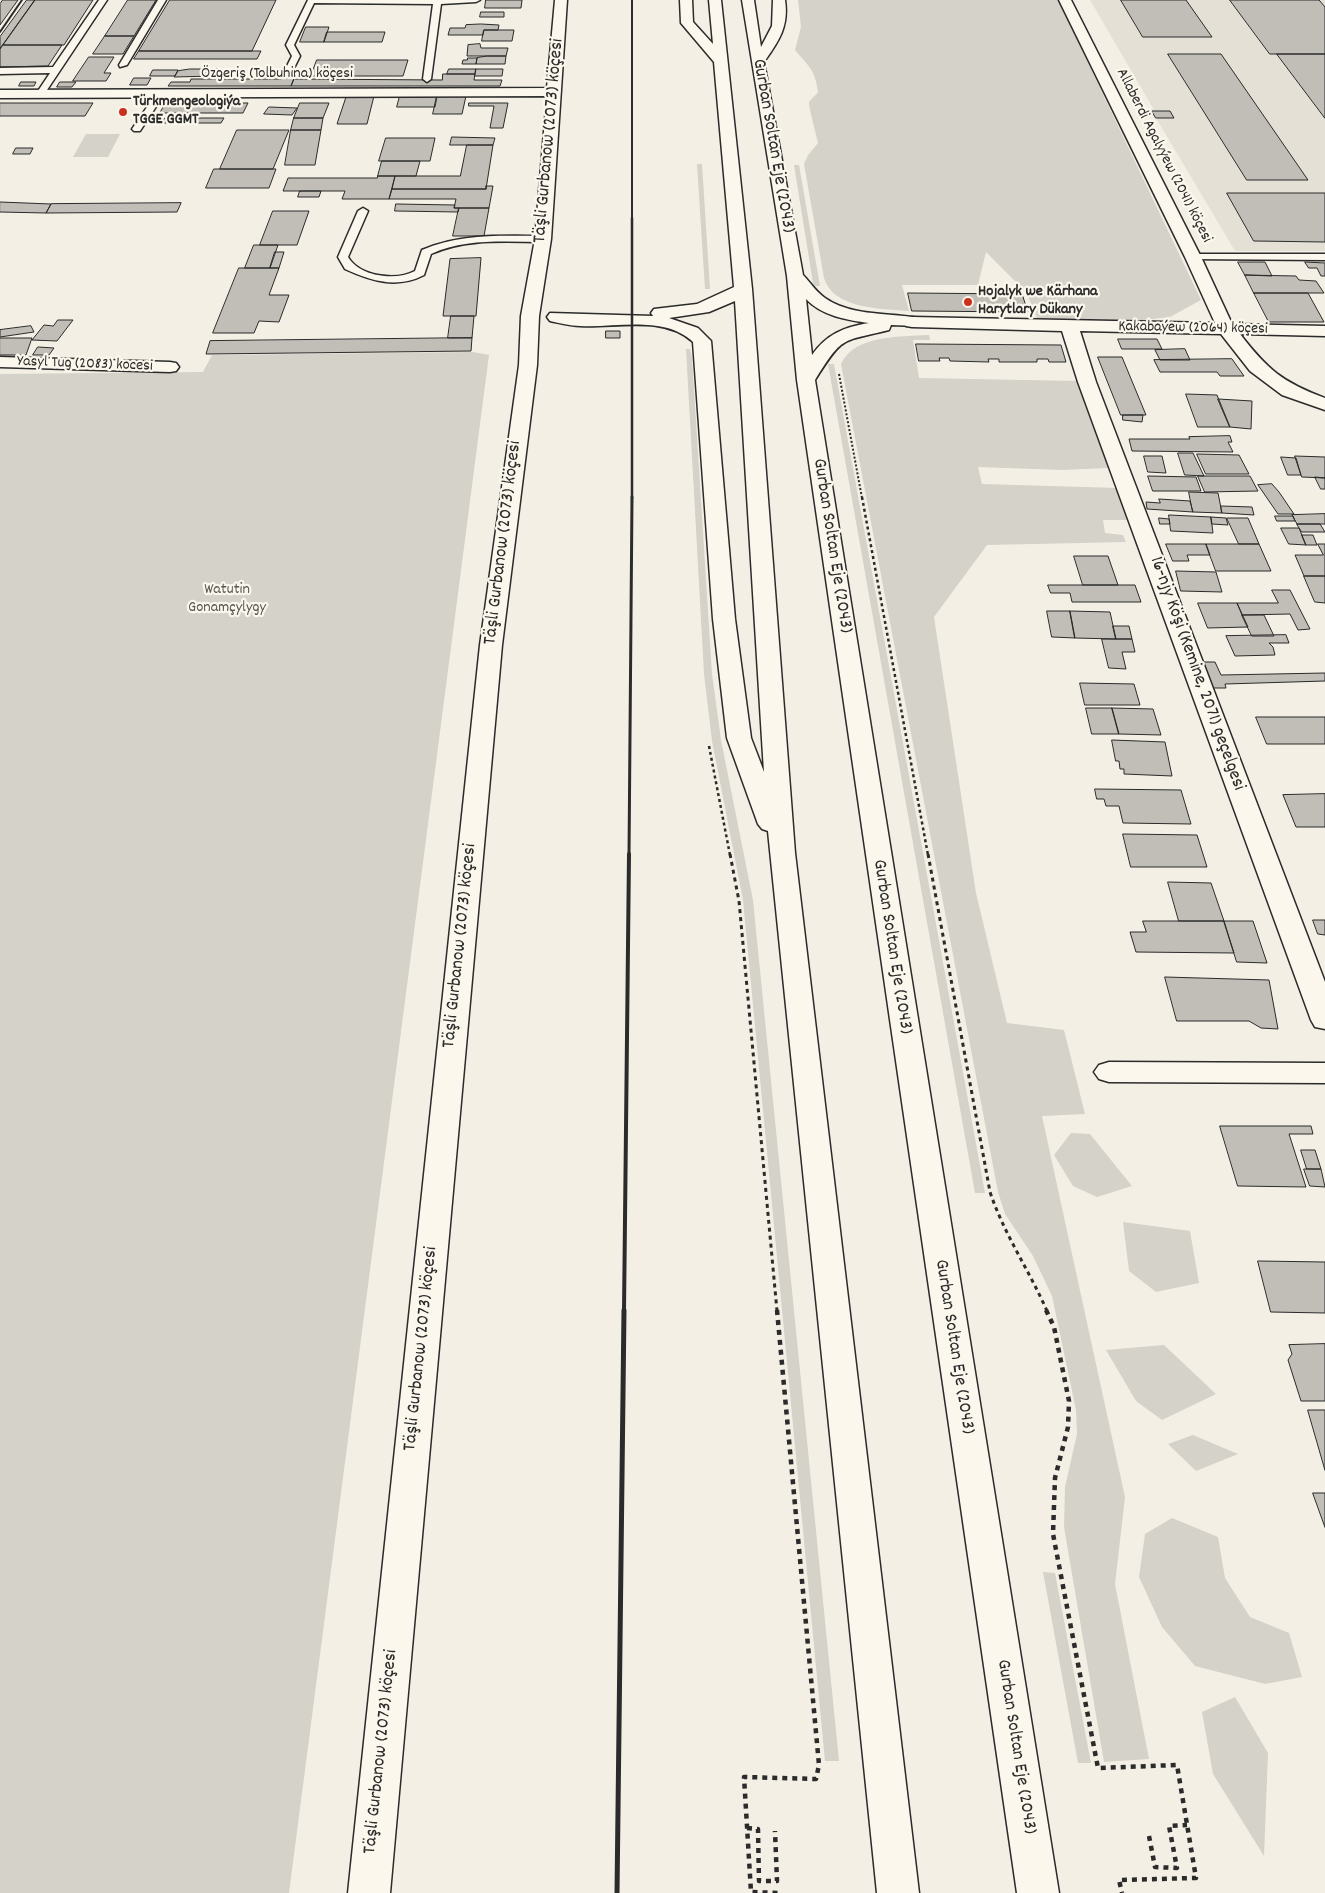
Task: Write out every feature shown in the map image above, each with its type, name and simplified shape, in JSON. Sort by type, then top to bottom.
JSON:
[{"type":"main road","name":"Täşli Gurbanow (2073) köçesi","points":[[368,1893],[491,645],[528,365],[543,317],[543,239],[561,0]]},
{"type":"main road","points":[[686,0],[687,22],[719,52]]},
{"type":"main road","name":"Gurban Soltan Eje (2043)","points":[[715,0],[743,289],[782,854],[898,1893]]},
{"type":"main road","name":"Gurban Soltan Eje (2043)","points":[[748,0],[795,276],[822,376],[1038,1893]]},
{"type":"main road","points":[[756,52],[780,29],[782,16],[779,0]]},
{"type":"main road","name":"Allaberdi Agalyýew (2041) köçesi","points":[[1065,0],[1193,257],[1226,329],[1256,367],[1289,391],[1325,404]]},
{"type":"main road","name":"Özgeriş (Tolbuhina) köçesi","points":[[0,94],[555,92]]},
{"type":"main road","points":[[795,276],[819,302],[834,309],[854,314],[912,322]]},
{"type":"main road","points":[[543,317],[577,312],[686,312],[708,307],[743,289]]},
{"type":"main road","points":[[543,317],[577,321],[674,324],[697,334],[702,341],[724,618],[739,738],[782,854]]},
{"type":"main road","points":[[822,376],[828,344],[839,335],[858,329],[912,322]]},
{"type":"main road","name":"Kakabaýew (2064) köçesi","points":[[912,322],[1070,327],[1325,331]]},
{"type":"main road","name":"16-njy Köşi (Kemine, 2071) geçelgesi","points":[[1070,327],[1087,382],[1325,1020]]},
{"type":"main road","name":"Yasyl Tug (2083) kocesi","points":[[0,362],[170,367]]},
{"type":"main road","points":[[1109,1072],[1325,1073]]},
{"type":"lane","points":[[40,94],[103,0]]},
{"type":"lane","points":[[122,65],[162,0]]},
{"type":"lane","points":[[288,70],[296,56],[290,45],[312,1],[437,2],[476,0]]},
{"type":"lane","points":[[427,79],[437,2]]},
{"type":"lane","points":[[0,71],[55,70]]},
{"type":"lane","points":[[136,129],[161,93]]},
{"type":"lane","points":[[363,211],[343,257],[349,268],[379,278],[412,279],[420,273],[426,252],[440,244],[458,241],[543,239]]},
{"type":"lane","points":[[1193,257],[1325,257]]},
{"type":"path","points":[[822,376],[990,1192],[999,1220],[1036,1286],[1054,1327],[1069,1400],[1068,1427],[1055,1478],[1054,1534],[1098,1768],[1177,1765],[1196,1878],[1119,1880],[1122,1893]]},
{"type":"path","points":[[708,742],[739,901],[819,1765],[816,1779],[744,1777],[750,1892],[778,1893]]},
{"type":"path","points":[[1149,1836],[1155,1867],[1177,1868],[1169,1826],[1187,1825]]},
{"type":"path","points":[[747,1828],[758,1829],[760,1881],[777,1881],[775,1831]]},
{"type":"shaded area","points":[[1090,0],[1325,0],[1325,251],[1235,251],[1156,118],[1152,111],[1153,108]]},
{"type":"green space","points":[[798,0],[1058,0],[1201,300],[1170,317],[1125,322],[1038,320],[1026,292],[986,252],[978,285],[902,285],[909,311],[873,308],[848,302],[837,296],[829,288],[824,278],[804,164],[808,155],[818,143],[809,102],[818,92],[813,73],[795,50],[801,27]]},
{"type":"green space","points":[[86,134],[120,134],[108,157],[73,157]]},
{"type":"green space","points":[[697,164],[702,164],[710,289],[705,289]]},
{"type":"green space","points":[[794,165],[799,165],[820,286],[815,286],[813,283]]},
{"type":"green space","points":[[929,335],[930,340],[913,340],[919,378],[1078,381],[1109,468],[1062,470],[978,467],[982,484],[1118,488],[1127,520],[1103,520],[1105,533],[1123,535],[1126,542],[987,545],[934,617],[976,893],[1007,1023],[1064,1030],[1085,1114],[1042,1116],[1125,1497],[1115,1584],[1149,1759],[1104,1762],[1064,1527],[1065,1487],[1077,1434],[1076,1410],[1052,1296],[1033,1256],[1005,1214],[998,1192],[841,364],[848,354],[868,342],[893,337]]},
{"type":"green space","points":[[686,349],[690,349],[692,358],[712,674],[721,740],[753,900],[839,1761],[825,1761],[743,900],[712,741],[704,674]]},
{"type":"green space","name":"Watutin Gonamçylygy","points":[[473,352],[489,355],[289,1893],[0,1893],[0,374],[203,372],[212,355]]},
{"type":"green space","points":[[828,364],[834,364],[985,1193],[975,1193]]},
{"type":"green space","points":[[1071,1133],[1090,1134],[1132,1186],[1097,1197],[1073,1186],[1054,1155]]},
{"type":"green space","points":[[1123,1222],[1190,1231],[1199,1283],[1156,1292],[1129,1271]]},
{"type":"green space","points":[[1164,1345],[1216,1394],[1162,1420],[1136,1401],[1106,1350]]},
{"type":"green space","points":[[1193,1435],[1238,1454],[1196,1471],[1168,1444]]},
{"type":"green space","points":[[1172,1518],[1218,1537],[1225,1578],[1250,1617],[1289,1633],[1302,1677],[1265,1684],[1195,1666],[1162,1627],[1139,1577],[1145,1534]]},
{"type":"green space","points":[[1043,1572],[1055,1573],[1091,1763],[1078,1763]]},
{"type":"green space","points":[[1235,1697],[1268,1753],[1264,1856],[1213,1774],[1202,1712]]},
{"type":"building","points":[[3,0],[18,0],[0,25],[0,4]]},
{"type":"building","points":[[27,0],[35,0],[0,49],[0,37]]},
{"type":"building","points":[[35,0],[93,0],[64,45],[3,45]]},
{"type":"building","points":[[128,0],[156,0],[134,36],[105,36]]},
{"type":"building","points":[[170,0],[276,0],[252,51],[139,51]]},
{"type":"building","points":[[486,0],[522,0],[521,8],[485,8]]},
{"type":"building","points":[[1121,0],[1186,0],[1212,37],[1143,37]]},
{"type":"building","points":[[1230,0],[1319,0],[1325,7],[1325,54],[1270,54]]},
{"type":"building","points":[[481,12],[504,12],[504,17],[480,17]]},
{"type":"building","points":[[466,25],[499,25],[498,30],[484,30],[483,35],[448,35],[450,28],[465,28]]},
{"type":"building","points":[[306,27],[329,27],[324,42],[300,42]]},
{"type":"building","points":[[484,30],[514,30],[512,41],[482,41]]},
{"type":"building","points":[[327,32],[385,32],[382,42],[324,42]]},
{"type":"building","points":[[105,36],[134,36],[123,54],[93,54]]},
{"type":"building","points":[[480,44],[481,48],[508,48],[506,56],[467,56],[468,45]]},
{"type":"building","points":[[3,45],[62,45],[48,66],[0,67],[0,49]]},
{"type":"building","points":[[139,51],[261,51],[257,59],[134,59]]},
{"type":"building","points":[[1168,54],[1221,54],[1308,180],[1247,180]]},
{"type":"building","points":[[1277,54],[1325,54],[1325,118]]},
{"type":"building","points":[[506,56],[505,64],[476,64],[477,58]]},
{"type":"building","points":[[89,57],[114,57],[104,73],[111,73],[106,81],[73,81]]},
{"type":"building","points":[[477,58],[476,64],[462,64],[463,60]]},
{"type":"building","points":[[317,60],[408,60],[403,76],[311,76]]},
{"type":"building","points":[[218,69],[214,76],[174,77],[178,71]]},
{"type":"building","points":[[449,69],[476,69],[475,74],[447,74]]},
{"type":"building","points":[[476,69],[503,69],[502,76],[475,76]]},
{"type":"building","points":[[153,70],[178,70],[175,76],[150,76]]},
{"type":"building","points":[[283,73],[296,73],[291,86],[168,86],[171,82],[190,82],[191,79],[281,79]]},
{"type":"building","points":[[443,74],[475,74],[474,80],[502,80],[500,86],[291,86],[294,79],[442,80]]},
{"type":"building","points":[[134,78],[151,78],[147,85],[130,85]]},
{"type":"building","points":[[21,82],[36,82],[34,86],[19,86]]},
{"type":"building","points":[[60,82],[76,82],[72,87],[57,87]]},
{"type":"building","points":[[374,96],[367,124],[337,124],[346,97]]},
{"type":"building","points":[[400,96],[437,96],[435,107],[397,107]]},
{"type":"building","points":[[437,96],[466,96],[462,114],[433,114]]},
{"type":"building","points":[[0,103],[93,103],[85,116],[0,116]]},
{"type":"building","points":[[166,103],[248,103],[243,113],[160,113]]},
{"type":"building","points":[[300,103],[329,103],[323,118],[294,118]]},
{"type":"building","points":[[469,103],[508,103],[503,128],[490,128],[494,106],[469,106]]},
{"type":"building","points":[[269,107],[297,108],[292,115],[264,114]]},
{"type":"building","points":[[1152,111],[1170,111],[1174,118],[1156,118]]},
{"type":"building","points":[[165,118],[224,118],[221,123],[162,123]]},
{"type":"building","points":[[294,118],[323,118],[321,130],[291,130]]},
{"type":"building","points":[[237,130],[289,130],[273,169],[220,169]]},
{"type":"building","points":[[291,130],[321,130],[315,165],[285,165]]},
{"type":"building","points":[[452,137],[495,138],[493,145],[450,145]]},
{"type":"building","points":[[386,138],[435,138],[430,161],[379,161]]},
{"type":"building","points":[[467,145],[493,145],[486,189],[392,189],[395,176],[460,176]]},
{"type":"building","points":[[16,148],[33,148],[30,154],[13,154]]},
{"type":"building","points":[[382,161],[420,161],[416,176],[378,176]]},
{"type":"building","points":[[214,169],[276,169],[269,188],[206,188]]},
{"type":"building","points":[[378,176],[395,176],[389,199],[342,199],[345,191],[283,191],[288,178],[377,178]]},
{"type":"building","points":[[486,186],[493,186],[489,208],[454,208],[456,199],[389,199],[392,189],[486,189]]},
{"type":"building","points":[[300,191],[321,191],[319,197],[298,197]]},
{"type":"building","points":[[1227,193],[1325,193],[1325,242],[1254,241]]},
{"type":"building","points":[[0,202],[51,204],[46,213],[0,212]]},
{"type":"building","points":[[181,203],[177,212],[46,213],[51,204]]},
{"type":"building","points":[[396,204],[455,205],[454,208],[459,208],[458,212],[395,211]]},
{"type":"building","points":[[459,208],[489,208],[484,236],[453,236]]},
{"type":"building","points":[[273,211],[309,211],[297,245],[260,245]]},
{"type":"building","points":[[254,245],[278,245],[270,268],[245,268]]},
{"type":"building","points":[[275,252],[284,252],[279,268],[270,268]]},
{"type":"building","points":[[481,258],[476,316],[443,316],[450,259]]},
{"type":"building","points":[[1238,262],[1265,262],[1272,276],[1245,275]]},
{"type":"building","points":[[1305,262],[1325,263],[1325,276],[1321,276],[1317,268],[1309,268]]},
{"type":"building","points":[[239,268],[279,268],[269,295],[289,295],[279,322],[259,321],[254,333],[213,333]]},
{"type":"building","points":[[1245,275],[1296,276],[1299,280],[1316,281],[1324,293],[1254,293]]},
{"type":"building","name":"Hojalyk we Kärhana Harytlary Dükany","points":[[908,293],[1022,294],[1028,312],[912,311]]},
{"type":"building","points":[[1254,293],[1308,293],[1324,322],[1269,322]]},
{"type":"building","points":[[451,316],[474,316],[472,338],[448,338]]},
{"type":"building","points":[[58,320],[73,320],[57,341],[32,340],[44,325],[53,326]]},
{"type":"building","points":[[31,326],[34,332],[0,337],[0,330]]},
{"type":"building","points":[[606,331],[620,331],[620,338],[606,338]]},
{"type":"building","points":[[0,338],[32,338],[26,355],[0,355]]},
{"type":"building","points":[[472,338],[471,351],[206,354],[210,341]]},
{"type":"building","points":[[1118,339],[1157,339],[1162,349],[1122,349]]},
{"type":"building","points":[[916,344],[1061,345],[1066,362],[1049,362],[1048,359],[1037,359],[1037,362],[999,362],[999,359],[988,359],[989,362],[950,361],[949,358],[939,358],[940,361],[919,361]]},
{"type":"building","points":[[38,347],[54,348],[49,355],[33,355]]},
{"type":"building","points":[[1185,349],[1190,360],[1160,360],[1155,350]]},
{"type":"building","points":[[1098,357],[1122,357],[1146,415],[1121,415]]},
{"type":"building","points":[[1232,359],[1244,376],[1220,376],[1217,372],[1160,372],[1154,360]]},
{"type":"building","points":[[1186,394],[1217,395],[1230,427],[1198,427]]},
{"type":"building","points":[[1218,399],[1252,401],[1251,429],[1230,427]]},
{"type":"building","points":[[1123,415],[1143,415],[1142,422],[1123,420]]},
{"type":"building","points":[[1230,436],[1232,442],[1228,442],[1233,452],[1132,451],[1129,439],[1190,439],[1189,437]]},
{"type":"building","points":[[1178,453],[1193,453],[1204,476],[1185,475]]},
{"type":"building","points":[[1197,454],[1239,455],[1249,474],[1206,474]]},
{"type":"building","points":[[1144,456],[1162,456],[1166,473],[1148,472]]},
{"type":"building","points":[[1295,456],[1325,457],[1325,478],[1302,477]]},
{"type":"building","points":[[1281,457],[1296,458],[1301,475],[1288,475]]},
{"type":"building","points":[[1148,476],[1196,477],[1201,491],[1153,491]]},
{"type":"building","points":[[1198,476],[1250,476],[1258,491],[1205,492]]},
{"type":"building","points":[[1315,477],[1325,478],[1325,489],[1321,489]]},
{"type":"building","points":[[1272,484],[1294,514],[1278,514],[1258,485]]},
{"type":"building","points":[[1189,492],[1218,493],[1222,513],[1193,512]]},
{"type":"building","points":[[1159,499],[1190,501],[1193,512],[1147,509],[1146,502],[1160,503]]},
{"type":"building","points":[[1221,506],[1252,507],[1254,515],[1222,513]]},
{"type":"building","points":[[1325,514],[1325,524],[1297,524],[1292,515]]},
{"type":"building","points":[[1169,515],[1211,517],[1213,533],[1171,531]]},
{"type":"building","points":[[1275,516],[1293,516],[1295,521],[1277,521]]},
{"type":"building","points":[[1211,517],[1226,518],[1228,525],[1212,524]]},
{"type":"building","points":[[1159,518],[1169,519],[1170,524],[1160,524]]},
{"type":"building","points":[[1227,518],[1248,518],[1259,544],[1239,544]]},
{"type":"building","points":[[1297,524],[1320,524],[1325,532],[1302,532]]},
{"type":"building","points":[[1281,528],[1299,528],[1306,545],[1289,544]]},
{"type":"building","points":[[1302,535],[1313,535],[1317,545],[1306,545]]},
{"type":"building","points":[[1166,544],[1206,544],[1210,555],[1187,555],[1189,561],[1173,561]]},
{"type":"building","points":[[1206,544],[1259,544],[1271,571],[1216,571]]},
{"type":"building","points":[[1318,544],[1325,544],[1325,576],[1304,576],[1295,555],[1323,555]]},
{"type":"building","points":[[1074,556],[1108,556],[1118,585],[1083,585]]},
{"type":"building","points":[[1176,571],[1216,572],[1222,592],[1181,591]]},
{"type":"building","points":[[1304,576],[1325,576],[1325,603],[1315,602]]},
{"type":"building","points":[[1048,585],[1135,585],[1141,602],[1072,602],[1070,593],[1051,593]]},
{"type":"building","points":[[1272,590],[1290,590],[1310,629],[1298,630],[1290,614],[1242,615],[1237,603],[1278,603]]},
{"type":"building","points":[[1198,603],[1237,603],[1248,627],[1208,628]]},
{"type":"building","points":[[1047,611],[1070,611],[1075,638],[1052,637]]},
{"type":"building","points":[[1070,611],[1110,612],[1116,639],[1075,638]]},
{"type":"building","points":[[1242,615],[1264,615],[1274,636],[1252,636]]},
{"type":"building","points":[[1113,626],[1129,626],[1132,639],[1116,639]]},
{"type":"building","points":[[1286,635],[1289,643],[1269,643],[1273,647],[1275,655],[1235,656],[1226,636]]},
{"type":"building","points":[[1102,639],[1132,639],[1135,652],[1122,652],[1126,669],[1109,668]]},
{"type":"building","points":[[1202,662],[1215,662],[1221,675],[1325,673],[1325,681],[1225,684],[1226,688],[1214,688]]},
{"type":"building","points":[[1080,683],[1134,684],[1140,705],[1085,705]]},
{"type":"building","points":[[1086,708],[1112,708],[1119,734],[1092,734]]},
{"type":"building","points":[[1112,708],[1153,709],[1161,735],[1119,734]]},
{"type":"building","points":[[1256,717],[1325,717],[1325,744],[1267,744]]},
{"type":"building","points":[[1112,740],[1165,742],[1172,776],[1124,774],[1124,769],[1120,769],[1119,761],[1116,761]]},
{"type":"building","points":[[1095,789],[1181,790],[1191,824],[1123,823],[1119,806],[1106,806],[1104,799],[1097,799]]},
{"type":"building","points":[[1325,794],[1325,827],[1296,827],[1283,795]]},
{"type":"building","points":[[1123,834],[1197,835],[1207,867],[1131,867]]},
{"type":"building","points":[[1168,882],[1211,883],[1224,921],[1179,921]]},
{"type":"building","points":[[1313,920],[1325,920],[1325,935],[1318,934]]},
{"type":"building","points":[[1143,921],[1224,921],[1234,953],[1136,952],[1130,932],[1146,932]]},
{"type":"building","points":[[1224,921],[1253,921],[1267,963],[1237,962]]},
{"type":"building","points":[[1165,977],[1269,980],[1278,1029],[1261,1028],[1249,1021],[1177,1021]]},
{"type":"building","points":[[1220,1126],[1311,1126],[1313,1134],[1289,1134],[1306,1187],[1238,1186]]},
{"type":"building","points":[[1301,1150],[1315,1150],[1321,1169],[1307,1169]]},
{"type":"building","points":[[1304,1169],[1321,1169],[1325,1187],[1310,1186]]},
{"type":"building","points":[[1258,1261],[1325,1262],[1325,1313],[1271,1312]]},
{"type":"building","points":[[1325,1344],[1325,1401],[1301,1401],[1288,1360],[1292,1354],[1289,1345]]},
{"type":"building","points":[[1308,1410],[1325,1410],[1325,1470]]},
{"type":"building","points":[[1313,1493],[1325,1493],[1325,1527]]},
{"type":"railway","points":[[0,32],[22,0]]},
{"type":"railway","points":[[632,0],[632,497]]},
{"type":"railway","points":[[629,855],[632,497]]},
{"type":"railway","points":[[624,1311],[629,854]]},
{"type":"railway","points":[[617,1893],[624,1310]]},
{"type":"place","name":"Türkmengeologiýa TGGE GGMT","points":[[123,112]]},
{"type":"place","name":"Hojalyk we Kärhana Harytlary Dükany","points":[[968,302]]}]
